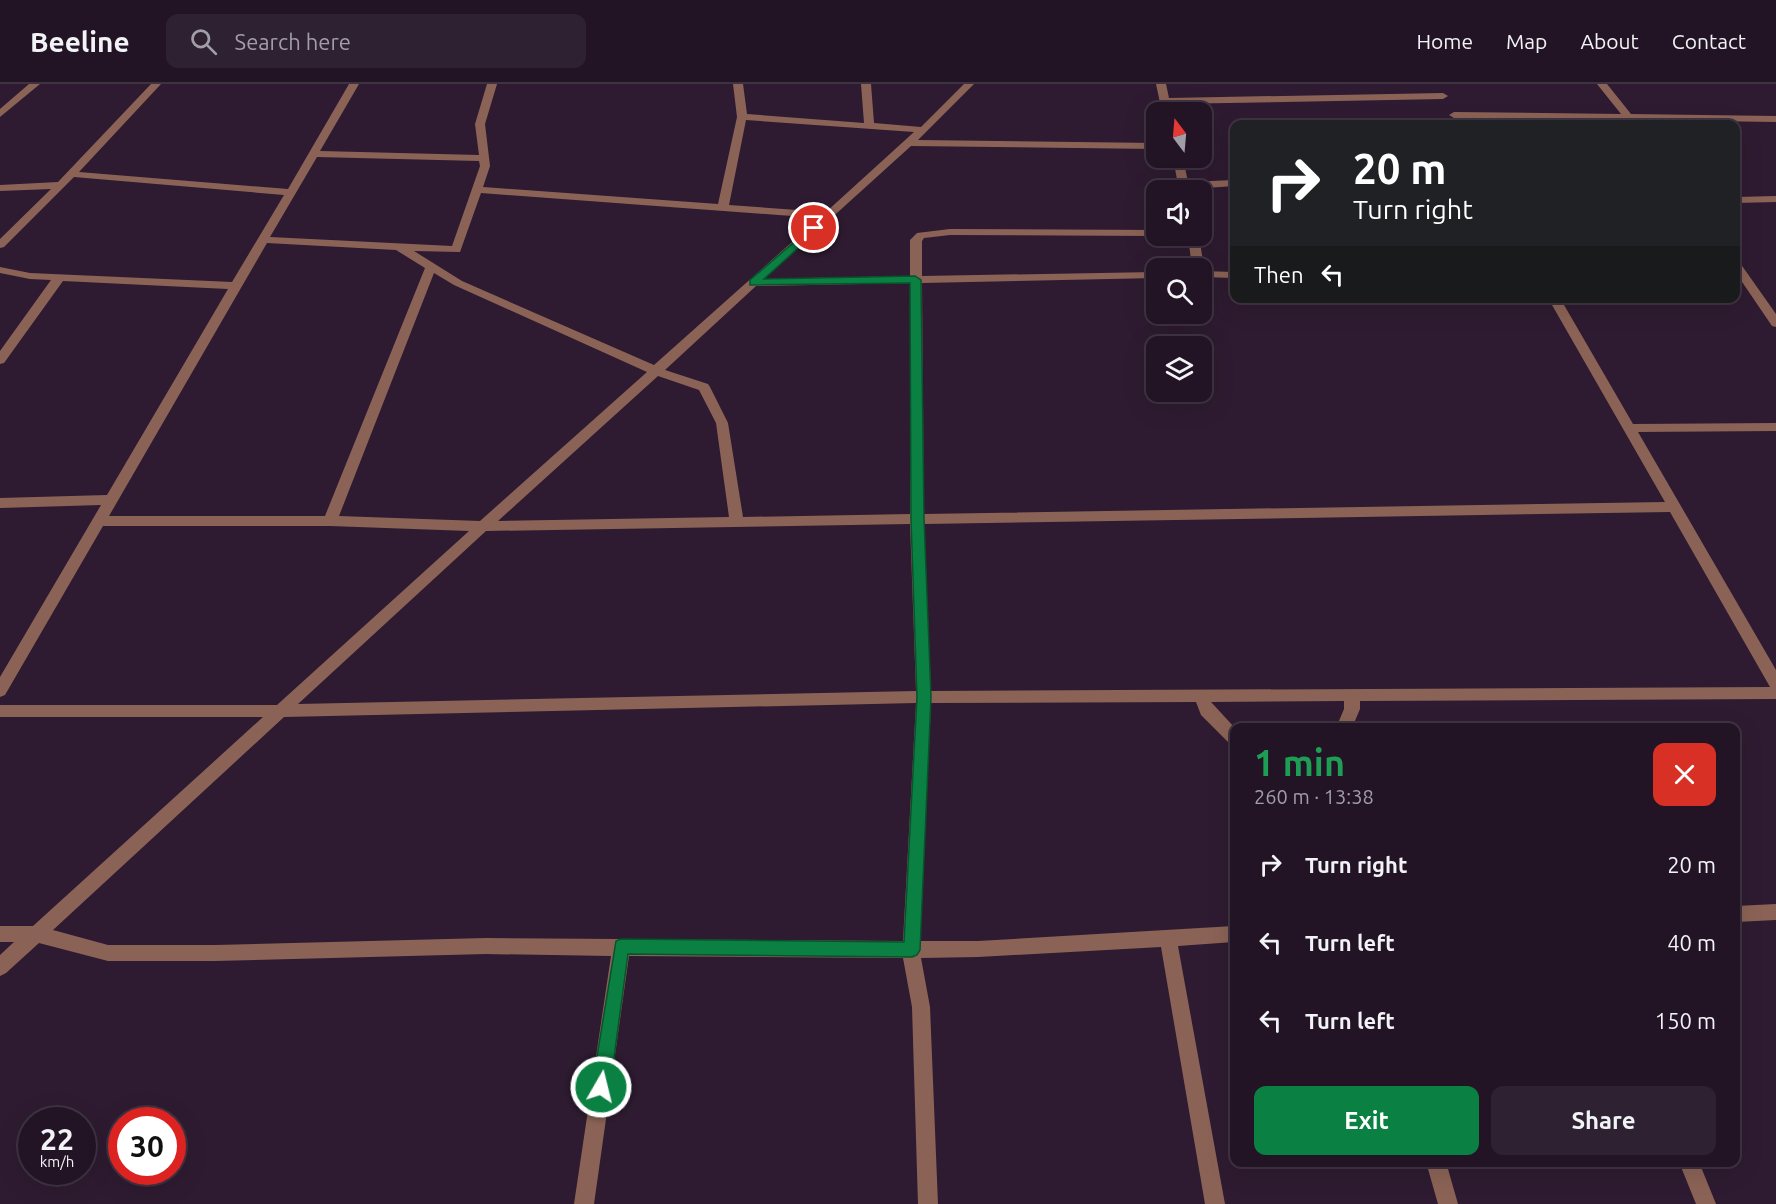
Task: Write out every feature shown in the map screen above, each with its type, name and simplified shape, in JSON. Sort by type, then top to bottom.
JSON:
[{"type":"street","points":[[0,114],[35,84]]},
{"type":"street","points":[[0,245],[61,185],[156,84]]},
{"type":"street","points":[[0,691],[354,84]]},
{"type":"street","points":[[264,240],[456,250],[485,166],[480,124],[492,84]]},
{"type":"street","points":[[723,208],[742,117],[738,84]]},
{"type":"street","points":[[866,84],[869,126]]},
{"type":"street","points":[[0,967],[483,526],[909,143],[969,84]]},
{"type":"street","points":[[1161,84],[1164,101],[1443,96]]},
{"type":"street","points":[[1436,84],[1456,120]]},
{"type":"street","points":[[1602,84],[1631,120]]},
{"type":"street","points":[[742,117],[923,130]]},
{"type":"street","points":[[1728,120],[1776,119]]},
{"type":"street","points":[[909,143],[1146,146]]},
{"type":"street","points":[[313,154],[484,158]]},
{"type":"street","points":[[71,174],[291,192]]},
{"type":"street","points":[[1212,185],[1230,183]]},
{"type":"street","points":[[0,188],[61,185]]},
{"type":"street","points":[[477,190],[829,214]]},
{"type":"street","points":[[1740,200],[1776,200]]},
{"type":"street","points":[[928,1204],[921,1007],[912,950],[924,697],[917,519],[916,240],[921,235],[950,232],[1146,233]]},
{"type":"street","points":[[399,247],[458,283],[656,371],[704,387],[722,423],[737,522]]},
{"type":"street","points":[[330,521],[431,267]]},
{"type":"street","points":[[0,270],[30,276],[59,278],[237,286]]},
{"type":"street","points":[[1740,271],[1776,323]]},
{"type":"street","points":[[1212,274],[1230,275]]},
{"type":"street","points":[[754,283],[1146,275]]},
{"type":"street","points":[[0,360],[59,278]]},
{"type":"street","points":[[1760,300],[1776,300]]},
{"type":"street","points":[[1557,303],[1776,684]]},
{"type":"street","points":[[1630,428],[1776,428]]},
{"type":"street","points":[[0,503],[113,500]]},
{"type":"street","points":[[100,521],[330,521],[483,526],[1674,507]]},
{"type":"street","points":[[0,711],[282,711],[924,697],[1776,693]]},
{"type":"street","points":[[1200,695],[1207,710],[1230,733]]},
{"type":"street","points":[[1346,723],[1352,709],[1352,695]]},
{"type":"street","points":[[1740,914],[1776,912]]},
{"type":"street","points":[[0,934],[36,934],[108,953],[215,953],[486,946],[978,949],[1230,934]]},
{"type":"street","points":[[1168,938],[1215,1204]]},
{"type":"street","points":[[584,1204],[621,946]]},
{"type":"street","points":[[1437,1167],[1448,1204]]},
{"type":"street","points":[[1691,1167],[1706,1204]]},
{"type":"route","points":[[601,1087],[621,946],[912,950],[924,697],[917,519],[915,280],[754,283],[814,228]]}]
